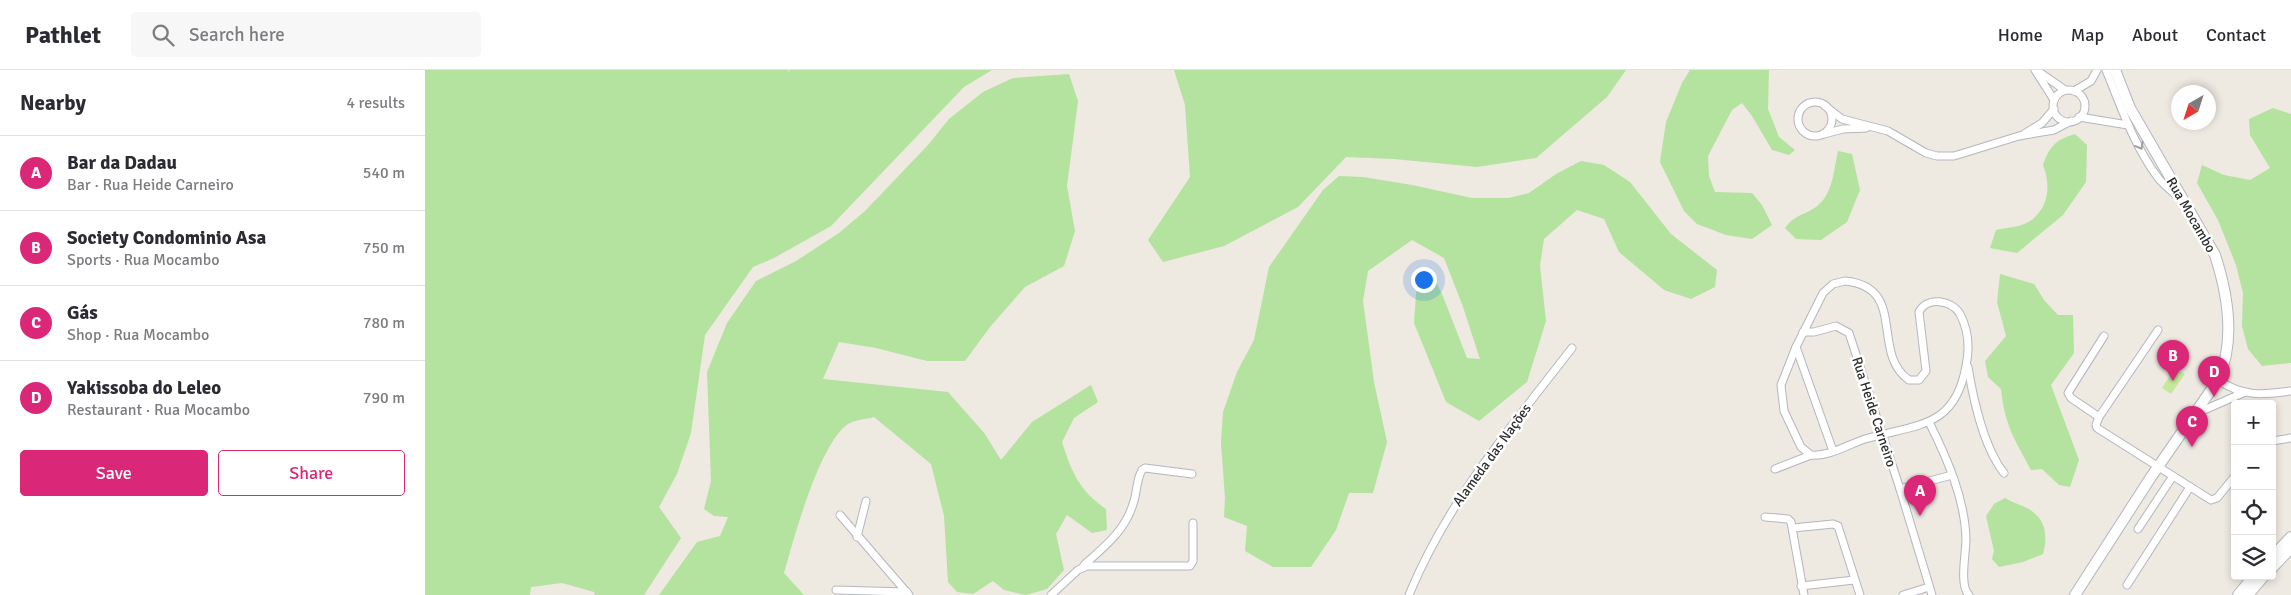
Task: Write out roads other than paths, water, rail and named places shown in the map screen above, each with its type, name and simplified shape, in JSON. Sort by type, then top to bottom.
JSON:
[{"type":"main road","name":"Rua Mocambo","points":[[2075,595],[2157,467],[2197,413],[2218,380],[2227,357],[2229,336],[2222,278],[2207,239],[2130,108],[2115,70]]},
{"type":"main road","points":[[2276,552],[2291,537]]},
{"type":"main road","points":[[2276,564],[2291,548]]},
{"type":"main road","points":[[2238,595],[2251,580]]},
{"type":"main road","points":[[2248,595],[2261,580]]},
{"type":"street","points":[[1873,128],[1852,128],[1813,136],[1803,132],[1798,117],[1803,107],[1814,103],[1825,106],[1842,119],[1888,132],[1926,153],[1937,156],[1954,156],[2019,136],[2054,130],[2079,117],[2084,110],[2084,100],[2073,91],[2065,90],[2036,70]]},
{"type":"street","points":[[2036,70],[2054,100],[2054,109],[2059,117],[2071,121]]},
{"type":"street","points":[[2073,91],[2091,81],[2097,70]]},
{"type":"street","points":[[2106,70],[2128,125],[2160,180],[2186,205]]},
{"type":"street","points":[[2054,100],[2065,90]]},
{"type":"street","points":[[1823,134],[1830,126],[1831,121],[1831,115],[1825,106]]},
{"type":"street","points":[[2019,136],[2042,123],[2054,109]]},
{"type":"street","points":[[2079,117],[2128,125]]},
{"type":"street","points":[[1775,469],[1811,455],[1833,451],[1881,434],[1929,422],[1943,413],[1957,397],[1967,361],[1969,337],[1959,311],[1943,302],[1932,302],[1923,306],[1919,312],[1926,371],[1923,377],[1916,381],[1905,377],[1898,369],[1891,349],[1880,298],[1874,291],[1857,282],[1836,282],[1825,289],[1785,373],[1781,395],[1784,411],[1801,447],[1811,455]]},
{"type":"street","name":"Rua Heide Carneiro","points":[[1803,332],[1814,332],[1836,326],[1849,333],[1900,489],[1932,595]]},
{"type":"street","points":[[2158,330],[2097,419],[2097,428],[2211,500],[2217,498],[2231,481]]},
{"type":"street","points":[[2097,419],[2071,398],[2068,393],[2104,336]]},
{"type":"street","points":[[1796,347],[1833,451]]},
{"type":"street","name":"Alameda das Nações","points":[[1409,595],[1452,509],[1469,482],[1572,348]]},
{"type":"street","points":[[1967,361],[1974,401],[1992,455],[2004,473]]},
{"type":"street","points":[[2218,380],[2243,393],[2263,394],[2291,391]]},
{"type":"street","points":[[2197,413],[2243,393]]},
{"type":"street","points":[[1929,422],[1952,475],[1964,521],[1964,588],[1969,595]]},
{"type":"street","points":[[2276,440],[2291,438]]},
{"type":"street","points":[[1051,595],[1113,540],[1125,524],[1133,504],[1142,470],[1145,468],[1192,474]]},
{"type":"street","points":[[1900,489],[1952,475]]},
{"type":"street","points":[[2138,529],[2173,476]]},
{"type":"street","points":[[2127,585],[2190,487]]},
{"type":"street","points":[[857,536],[866,501]]},
{"type":"street","points":[[840,515],[908,594]]},
{"type":"street","points":[[1765,517],[1790,520],[1804,595]]},
{"type":"street","points":[[1082,567],[1099,564],[1190,566],[1193,561],[1193,523]]},
{"type":"street","points":[[1793,528],[1833,524],[1840,529],[1860,595]]},
{"type":"street","points":[[1801,586],[1854,580]]},
{"type":"street","points":[[1903,595],[1929,587]]},
{"type":"street","points":[[836,590],[908,594]]},
{"type":"place","name":"Society Condominio Asa","points":[[2173,381]]},
{"type":"place","name":"Yakissoba do Leleo","points":[[2214,397]]},
{"type":"place","name":"Gás","points":[[2192,447]]},
{"type":"place","name":"Bar da Dadau","points":[[1920,516]]}]
